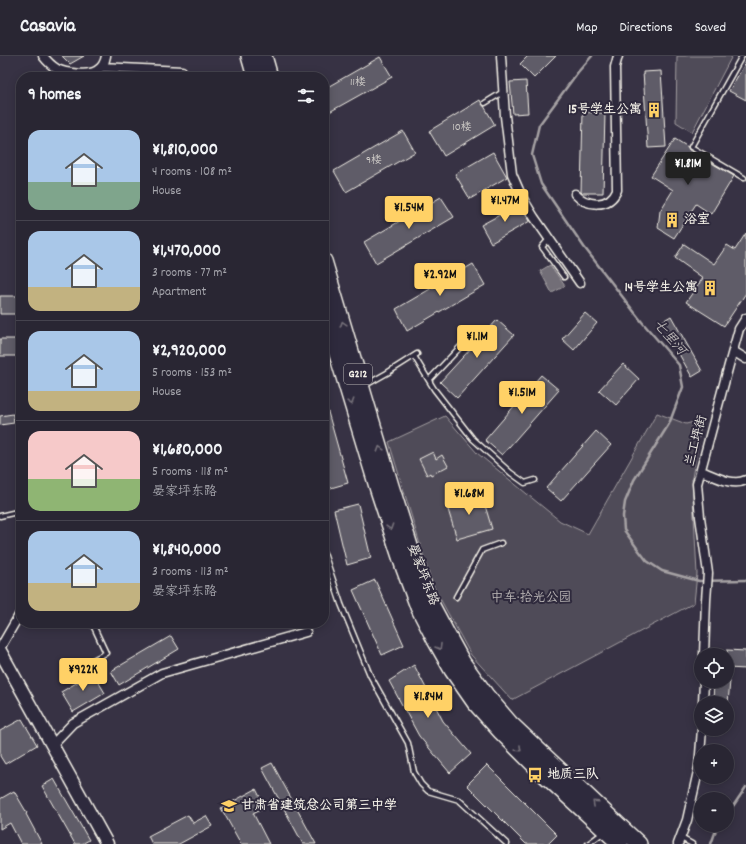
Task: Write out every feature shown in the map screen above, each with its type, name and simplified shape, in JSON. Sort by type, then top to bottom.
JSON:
[{"type":"highway","points":[[249,56],[254,72]]},
{"type":"highway","points":[[264,56],[269,72]]},
{"type":"highway","name":"晏家坪东路","points":[[329,278],[416,565],[430,602],[460,657],[480,699],[501,732],[537,768],[616,837]]},
{"type":"highway","name":"晏家坪东路","points":[[329,328],[378,490],[418,607],[452,670],[480,699]]},
{"type":"highway","points":[[616,837],[639,844]]},
{"type":"highway","name":"G212","points":[[616,837],[634,844]]},
{"type":"street","points":[[43,56],[57,69],[67,72]]},
{"type":"street","points":[[94,72],[102,67],[106,56]]},
{"type":"street","points":[[501,56],[505,116],[512,174],[522,197],[580,283]]},
{"type":"street","points":[[575,194],[586,202],[596,204],[606,202],[617,190],[615,67],[618,56]]},
{"type":"street","points":[[102,67],[182,71]]},
{"type":"street","name":"兰工坪街","points":[[704,648],[708,573],[697,484],[739,329],[746,318]]},
{"type":"street","points":[[733,351],[746,359]]},
{"type":"street","points":[[701,471],[731,482],[742,482],[746,480]]},
{"type":"street","points":[[16,620],[0,650],[107,844]]},
{"type":"street","points":[[52,745],[72,723],[162,673],[306,632]]},
{"type":"street","points":[[679,841],[688,820],[699,767],[701,736]]},
{"type":"lane","points":[[742,56],[691,147],[744,178]]},
{"type":"lane","points":[[485,103],[504,92]]},
{"type":"lane","points":[[549,239],[542,247],[564,277]]},
{"type":"lane","points":[[429,380],[465,342]]},
{"type":"lane","points":[[362,387],[415,355],[434,389],[473,439],[511,473],[525,482],[535,480]]},
{"type":"lane","points":[[0,516],[16,512]]},
{"type":"lane","points":[[456,596],[482,550],[501,543]]},
{"type":"lane","points":[[329,568],[341,604],[370,675],[408,743],[414,772],[420,784],[428,791],[459,800],[507,844]]},
{"type":"lane","points":[[81,666],[106,653],[94,628]]},
{"type":"lane","points":[[588,844],[616,837]]},
{"type":"lane","points":[[679,841],[692,844]]},
{"type":"green space","points":[[677,56],[732,56],[692,132],[676,122]]},
{"type":"green space","name":"中车·拾光公园","points":[[657,413],[686,424],[702,420],[692,478],[697,574],[694,603],[512,700],[471,655],[432,584],[389,442],[445,416],[477,453],[560,521],[588,534]]},
{"type":"shaded area","points":[[550,265],[565,286],[552,293],[540,271]]},
{"type":"building","points":[[62,56],[84,56],[70,64]]},
{"type":"building","points":[[528,56],[556,56],[534,78],[520,64]]},
{"type":"building","points":[[380,57],[392,77],[329,112],[329,86]]},
{"type":"building","points":[[746,62],[746,100],[729,91]]},
{"type":"building","name":"15号学生公寓","points":[[661,71],[666,147],[648,148],[643,72]]},
{"type":"building","points":[[526,81],[528,113],[513,114],[510,82]]},
{"type":"building","points":[[480,100],[495,125],[444,156],[429,131]]},
{"type":"building","points":[[583,112],[605,113],[603,193],[581,192]]},
{"type":"building","points":[[403,131],[415,152],[346,192],[334,171]]},
{"type":"building","points":[[675,139],[688,147],[689,150],[734,176],[711,214],[696,204],[674,238],[658,228],[660,211],[673,190],[651,176]]},
{"type":"building","points":[[493,152],[507,177],[470,199],[455,174]]},
{"type":"building","points":[[441,197],[454,217],[376,263],[364,242]]},
{"type":"building","points":[[520,204],[530,221],[491,243],[481,225]]},
{"type":"building","points":[[746,233],[746,293],[724,326],[686,302],[703,278],[675,258],[684,244],[714,264],[727,245],[735,250]]},
{"type":"building","points":[[473,264],[485,285],[407,331],[396,309]]},
{"type":"building","points":[[0,296],[16,296],[16,314],[0,314]]},
{"type":"building","points":[[585,313],[597,323],[574,350],[562,339]]},
{"type":"building","points":[[671,316],[702,371],[692,377],[661,322]]},
{"type":"building","points":[[497,320],[514,335],[457,398],[440,382]]},
{"type":"building","points":[[0,339],[16,339],[16,356],[0,356]]},
{"type":"building","points":[[623,364],[639,379],[616,405],[599,390]]},
{"type":"building","points":[[541,375],[559,390],[502,455],[485,440]]},
{"type":"building","points":[[13,414],[14,423],[0,425],[0,416]]},
{"type":"building","points":[[329,416],[348,483],[329,489]]},
{"type":"building","points":[[596,431],[611,445],[561,501],[546,488]]},
{"type":"building","points":[[433,452],[436,459],[442,455],[448,466],[431,475],[430,473],[427,475],[419,459]]},
{"type":"building","points":[[481,492],[492,529],[457,539],[446,503]]},
{"type":"building","points":[[358,504],[371,558],[347,565],[334,510]]},
{"type":"building","points":[[375,580],[404,645],[382,655],[353,590]]},
{"type":"building","points":[[171,636],[179,649],[119,685],[111,671]]},
{"type":"building","points":[[734,650],[746,651],[746,669],[734,668]]},
{"type":"building","points":[[414,665],[443,721],[471,754],[450,773],[419,736],[389,681]]},
{"type":"building","points":[[93,673],[105,693],[73,712],[61,692]]},
{"type":"building","points":[[714,688],[729,688],[729,696],[713,696]]},
{"type":"building","points":[[22,719],[37,745],[5,764],[0,756],[0,731]]},
{"type":"building","points":[[272,763],[316,844],[303,844],[262,768]]},
{"type":"building","points":[[487,765],[557,835],[548,844],[526,844],[467,785]]},
{"type":"building","points":[[54,779],[89,840],[82,844],[75,844],[42,786]]},
{"type":"building","points":[[256,789],[265,807],[253,813],[269,844],[241,844],[221,808]]},
{"type":"building","points":[[14,791],[27,813],[26,814],[42,844],[21,844],[10,823],[0,829],[0,799]]},
{"type":"building","points":[[188,815],[193,823],[206,816],[212,826],[179,844],[152,844],[148,836]]},
{"type":"waterway","name":"七里河","points":[[592,56],[578,72],[539,125],[532,155],[541,184],[584,247],[642,322],[679,365],[683,387],[669,424],[634,480],[625,502],[623,516],[624,530],[647,561],[662,571],[699,581],[746,580]]},
{"type":"waterway","name":"七里河","points":[[734,805],[746,787]]},
{"type":"waterway","name":"七里河","points":[[711,844],[715,832]]},
{"type":"place","name":"15号学生公寓","points":[[654,110]]},
{"type":"place","name":"浴室","points":[[672,220]]},
{"type":"place","name":"14号学生公寓","points":[[710,288]]},
{"type":"place","name":"地质三队","points":[[535,775]]},
{"type":"place","name":"甘肃省建筑总公司第三中学","points":[[229,806]]}]
